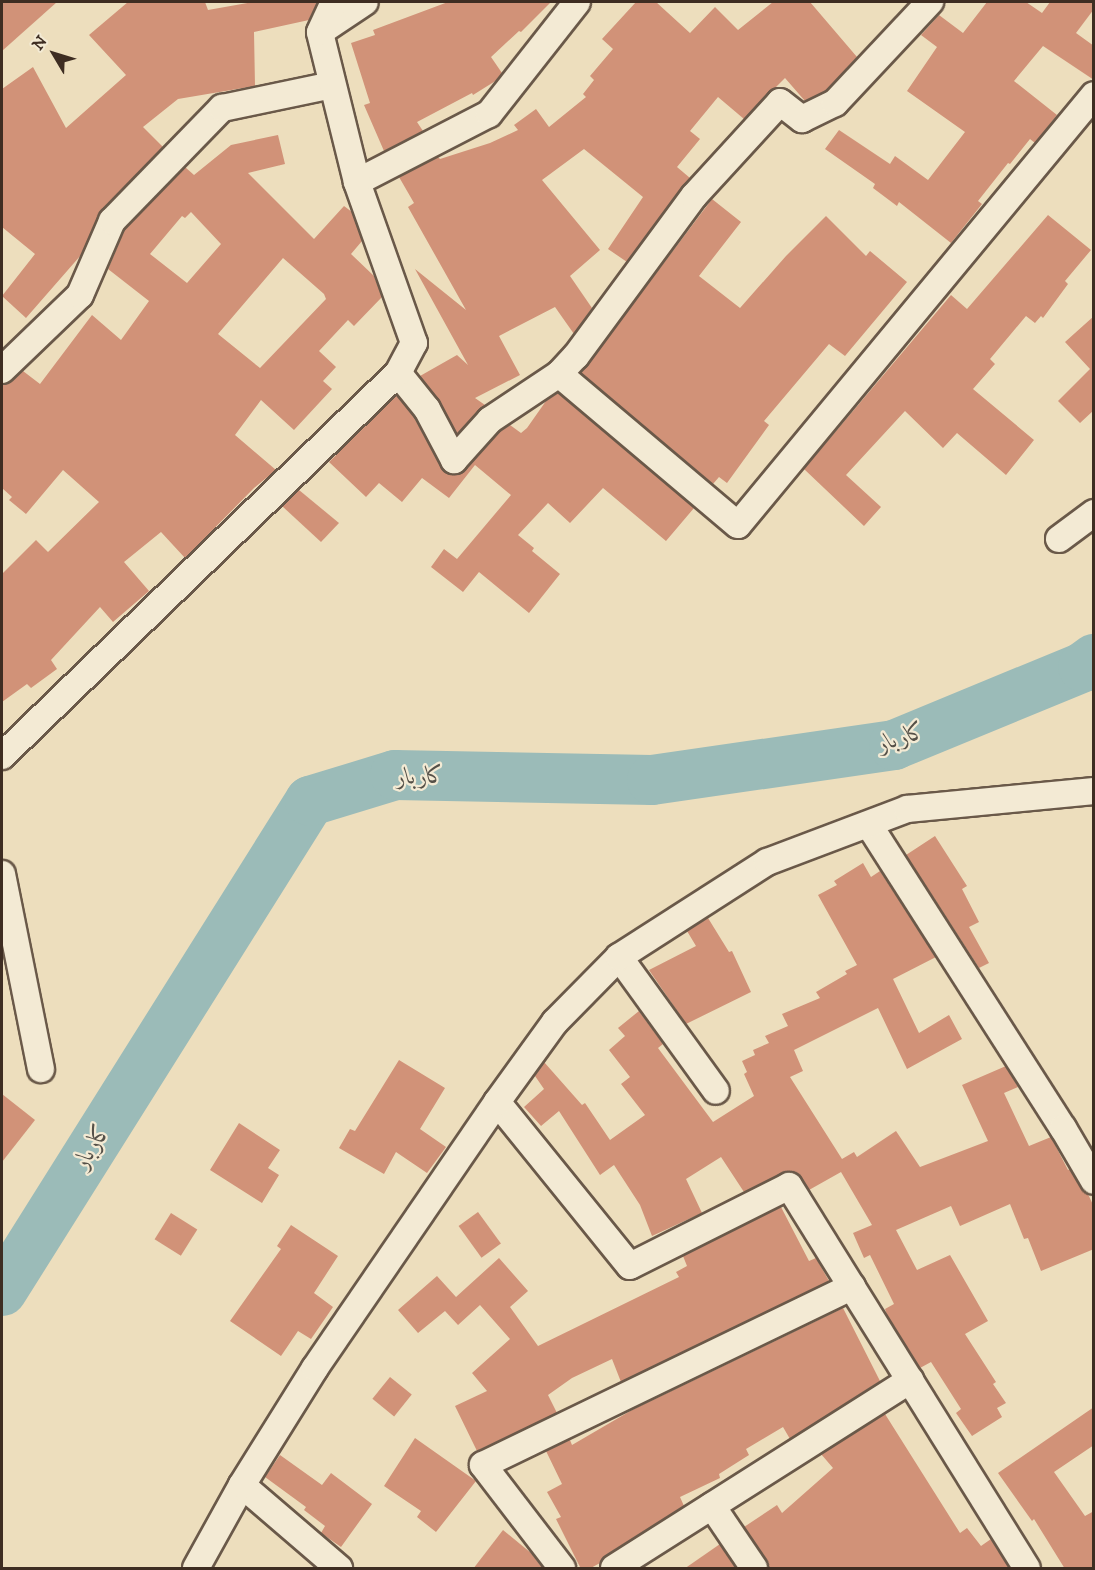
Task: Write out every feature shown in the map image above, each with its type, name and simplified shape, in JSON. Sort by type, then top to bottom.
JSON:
[{"type":"street","points":[[2,756],[398,373],[414,344],[357,182],[332,85],[320,32],[334,2]]},
{"type":"street","points":[[320,32],[365,2]]},
{"type":"street","points":[[357,182],[489,114],[577,2]]},
{"type":"street","points":[[398,373],[427,409],[454,460],[489,420],[559,374],[576,356],[694,196],[780,102],[802,119],[835,103],[930,2]]},
{"type":"street","points":[[2,369],[80,295],[112,221],[222,108],[332,85]]},
{"type":"street","points":[[559,374],[738,525],[1094,95]]},
{"type":"street","points":[[1059,539],[1094,513]]},
{"type":"street","points":[[196,1569],[242,1485],[315,1368],[497,1102],[555,1022],[619,957],[767,862],[907,809],[1094,791]]},
{"type":"street","points":[[868,825],[1063,1128],[1094,1181]]},
{"type":"street","points":[[2,874],[41,1069]]},
{"type":"street","points":[[619,957],[716,1091]]},
{"type":"street","points":[[497,1102],[630,1266],[789,1186],[1027,1569]]},
{"type":"street","points":[[562,1569],[483,1465],[852,1287]]},
{"type":"street","points":[[614,1569],[910,1380]]},
{"type":"street","points":[[242,1485],[339,1569]]},
{"type":"street","points":[[712,1506],[754,1569]]},
{"type":"building","points":[[2,2],[57,2],[2,51]]},
{"type":"building","points":[[128,2],[205,2],[208,10],[253,2],[318,2],[309,20],[254,32],[255,86],[178,99],[143,127],[163,147],[101,211],[81,255],[26,318],[2,296],[35,254],[2,227],[2,89],[33,67],[66,128],[126,75],[89,35]]},
{"type":"building","points":[[448,2],[551,2],[521,32],[519,31],[491,57],[502,73],[497,80],[473,95],[472,93],[417,122],[423,131],[384,151],[364,105],[370,103],[351,43],[375,35],[373,30]]},
{"type":"building","points":[[636,2],[656,2],[690,33],[715,7],[738,30],[773,2],[810,2],[857,57],[826,91],[805,101],[785,78],[744,119],[718,97],[690,131],[700,139],[677,167],[690,178],[627,262],[608,249],[643,197],[584,149],[542,180],[600,250],[570,276],[592,308],[574,334],[555,307],[499,336],[520,375],[475,398],[485,405],[457,434],[440,402],[420,376],[457,355],[468,365],[415,269],[466,310],[408,207],[414,203],[399,177],[438,157],[440,159],[490,143],[518,130],[514,125],[536,109],[549,127],[586,97],[583,94],[594,80],[590,76],[613,49],[602,39]]},
{"type":"building","points":[[987,2],[1026,2],[1042,13],[1050,2],[1094,2],[1094,9],[1076,33],[1094,46],[1094,80],[1043,46],[1014,81],[1057,115],[1035,143],[1030,139],[1010,164],[1008,163],[978,201],[982,204],[951,243],[899,202],[897,206],[873,188],[875,184],[825,149],[839,130],[890,164],[895,156],[928,180],[965,132],[907,91],[937,47],[921,35],[939,15],[963,33]]},
{"type":"building","points":[[278,135],[285,164],[248,173],[314,239],[344,206],[352,212],[362,241],[351,254],[374,276],[382,297],[354,326],[348,320],[319,351],[336,367],[323,381],[332,389],[294,430],[261,400],[235,435],[276,470],[254,488],[185,558],[161,532],[124,562],[149,591],[113,622],[100,607],[51,660],[57,669],[31,688],[27,684],[2,702],[2,574],[36,540],[48,552],[99,502],[63,470],[26,514],[9,500],[12,497],[2,488],[2,385],[12,381],[23,371],[40,384],[92,315],[121,340],[149,301],[108,269],[125,229],[185,167],[194,175],[231,145]],"holes":[[[191,212],[221,244],[187,283],[150,254],[182,216],[185,218]],[[283,258],[324,294],[326,299],[260,368],[218,334]]]},
{"type":"building","points":[[712,199],[741,222],[699,276],[740,308],[786,256],[826,216],[866,256],[870,251],[907,282],[845,356],[829,344],[764,421],[769,425],[727,483],[719,477],[713,484],[581,373]]},
{"type":"building","points":[[1048,215],[1091,250],[1065,281],[1068,284],[1043,318],[1041,316],[1035,323],[1026,316],[990,359],[995,364],[973,389],[1034,440],[1006,475],[957,433],[943,448],[905,411],[846,475],[881,507],[864,526],[804,469],[951,295],[967,309]]},
{"type":"building","points":[[1094,316],[1094,410],[1080,423],[1058,401],[1090,369],[1065,342]]},
{"type":"building","points":[[558,393],[694,508],[666,541],[603,488],[570,523],[548,503],[518,535],[534,548],[532,551],[560,574],[529,613],[479,572],[463,592],[431,567],[444,549],[457,559],[511,495],[475,465],[449,498],[422,478],[402,502],[379,483],[366,497],[329,462],[397,395],[414,417],[441,467],[446,473],[459,474],[500,431],[510,425],[521,433],[546,401]]},
{"type":"building","points":[[299,490],[339,523],[321,542],[282,506]]},
{"type":"building","points":[[935,836],[967,886],[962,889],[979,922],[969,927],[989,963],[979,968],[906,855]]},
{"type":"building","points":[[863,863],[871,877],[880,871],[936,957],[893,979],[919,1033],[949,1015],[962,1039],[907,1069],[878,1008],[794,1050],[803,1071],[790,1077],[842,1159],[854,1152],[857,1157],[896,1131],[920,1167],[988,1141],[962,1085],[1006,1066],[1018,1087],[1004,1093],[1029,1146],[1051,1137],[1068,1170],[1070,1169],[1088,1194],[1094,1207],[1094,1249],[1041,1271],[1028,1238],[1024,1239],[1010,1204],[960,1226],[951,1206],[896,1230],[917,1270],[950,1255],[988,1321],[965,1334],[996,1382],[993,1384],[1006,1403],[997,1408],[1002,1417],[972,1436],[956,1413],[961,1409],[931,1362],[920,1368],[887,1315],[885,1309],[894,1304],[870,1255],[864,1258],[853,1233],[872,1225],[841,1172],[809,1190],[797,1173],[789,1171],[744,1192],[721,1157],[686,1179],[702,1213],[652,1236],[640,1205],[614,1165],[600,1175],[559,1111],[541,1126],[524,1107],[544,1089],[535,1076],[544,1062],[582,1105],[585,1103],[610,1140],[645,1115],[621,1084],[630,1077],[609,1050],[625,1036],[618,1028],[639,1011],[663,1044],[658,1048],[713,1122],[754,1096],[744,1074],[747,1072],[742,1061],[755,1055],[753,1050],[769,1043],[765,1036],[788,1026],[782,1014],[820,998],[816,992],[847,974],[845,971],[857,965],[818,895],[837,885],[834,881]]},
{"type":"building","points":[[708,918],[729,952],[732,951],[751,992],[686,1024],[649,970],[696,946],[687,931]]},
{"type":"building","points":[[399,1060],[445,1088],[420,1129],[446,1147],[427,1173],[396,1152],[384,1174],[339,1148],[350,1129],[355,1131]]},
{"type":"building","points":[[2,1094],[35,1120],[2,1162]]},
{"type":"building","points":[[239,1123],[280,1150],[268,1168],[279,1175],[262,1203],[210,1170]]},
{"type":"building","points":[[781,1207],[809,1261],[816,1258],[829,1281],[621,1382],[612,1359],[572,1378],[548,1395],[557,1413],[477,1451],[455,1406],[487,1391],[472,1373],[510,1339],[480,1305],[458,1325],[445,1311],[418,1333],[398,1310],[437,1276],[456,1297],[499,1258],[528,1291],[510,1307],[538,1346],[679,1277],[676,1272],[687,1266],[683,1256]]},
{"type":"building","points":[[478,1212],[501,1244],[482,1258],[459,1226]]},
{"type":"building","points":[[171,1213],[197,1229],[181,1256],[155,1239]]},
{"type":"building","points":[[291,1225],[338,1256],[314,1293],[333,1307],[311,1339],[298,1331],[281,1356],[230,1321],[281,1249],[277,1246]]},
{"type":"building","points":[[843,1308],[880,1381],[790,1439],[783,1427],[746,1449],[749,1455],[719,1474],[720,1478],[680,1497],[684,1506],[606,1555],[600,1563],[589,1569],[581,1569],[556,1519],[561,1517],[547,1492],[562,1484],[546,1451],[570,1440],[572,1445],[632,1410]]},
{"type":"building","points":[[390,1377],[412,1395],[394,1416],[372,1399]]},
{"type":"building","points":[[1094,1407],[1094,1445],[1054,1472],[1085,1516],[1094,1511],[1094,1569],[1065,1569],[1034,1519],[1032,1521],[998,1473]]},
{"type":"building","points":[[885,1414],[960,1533],[967,1528],[981,1546],[991,1539],[1010,1569],[769,1569],[766,1560],[744,1527],[777,1505],[782,1513],[833,1468],[821,1454]]},
{"type":"building","points":[[415,1438],[476,1481],[436,1532],[417,1517],[421,1511],[384,1486]]},
{"type":"building","points":[[280,1455],[322,1485],[331,1473],[372,1504],[341,1547],[321,1533],[325,1526],[304,1510],[306,1507],[265,1477]]},
{"type":"building","points":[[503,1530],[531,1553],[543,1569],[473,1569]]},
{"type":"building","points":[[720,1544],[736,1569],[684,1569]]},
{"type":"waterway","name":"کاربار","points":[[2,1291],[310,801],[395,775],[652,780],[894,745],[1083,667],[1094,659]]}]
